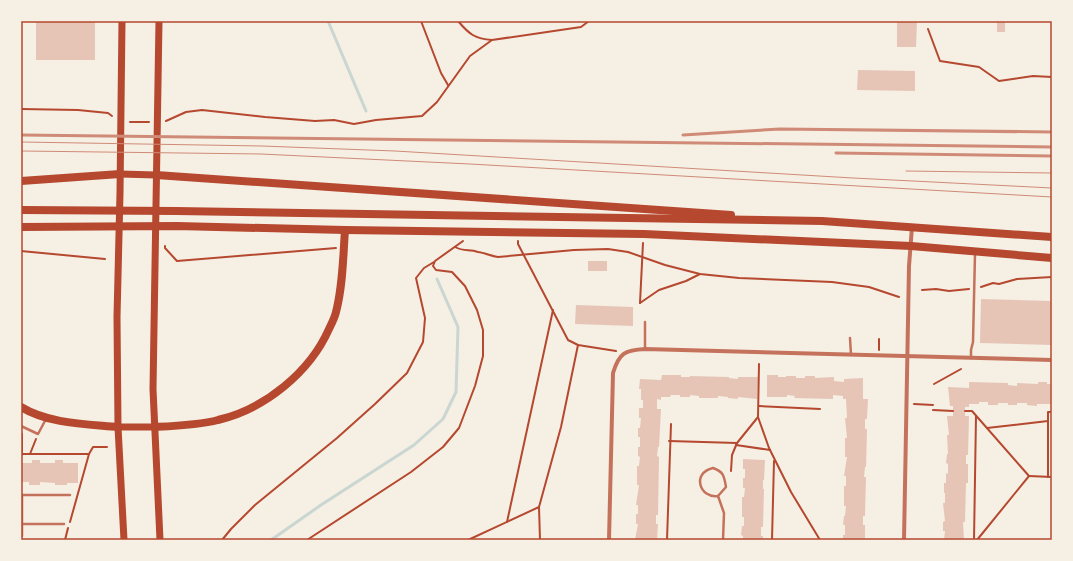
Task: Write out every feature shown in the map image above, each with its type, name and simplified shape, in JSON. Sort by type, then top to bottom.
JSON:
[{"type":"main road","points":[[122,21],[117,317],[118,427],[124,540]]},
{"type":"main road","points":[[158,21],[153,389],[160,540]]},
{"type":"main road","points":[[21,181],[120,174],[156,175],[912,226],[1052,237]]},
{"type":"main road","points":[[21,210],[822,221]]},
{"type":"main road","points":[[21,228],[176,226],[644,234],[911,246],[1052,258]]},
{"type":"main road","points":[[21,407],[46,418],[70,423],[118,427],[155,427],[218,420],[246,410],[273,395],[294,379],[315,353],[326,336],[336,313],[342,285],[345,230]]},
{"type":"street","points":[[904,540],[909,357],[909,266],[912,226]]},
{"type":"street","points":[[609,540],[613,373],[616,363],[630,350],[645,349],[1052,360]]},
{"type":"lane","points":[[971,358],[973,342],[976,251]]},
{"type":"lane","points":[[645,349],[646,322]]},
{"type":"lane","points":[[850,338],[851,355]]},
{"type":"lane","points":[[22,427],[38,434],[46,418]]},
{"type":"lane","points":[[713,468],[720,471],[724,476],[726,487],[718,496],[709,495],[703,490],[699,483],[700,475],[706,470],[713,468]]},
{"type":"lane","points":[[22,536],[22,495],[70,495]]},
{"type":"lane","points":[[718,496],[724,513],[723,540]]},
{"type":"lane","points":[[22,524],[64,524]]},
{"type":"path","points":[[421,21],[441,73],[448,85]]},
{"type":"path","points":[[458,21],[471,34],[481,39],[492,40],[581,27],[589,21]]},
{"type":"path","points":[[928,29],[940,61],[979,67],[999,81],[1033,76],[1052,77]]},
{"type":"path","points":[[21,109],[78,110],[108,113],[120,123],[166,121],[186,112],[202,110],[264,117],[334,120],[354,124],[376,120],[422,116],[437,102],[470,56],[492,40]]},
{"type":"path","points":[[222,540],[254,505],[337,438],[407,373],[424,342],[425,318],[416,278],[424,268],[435,262],[463,241]]},
{"type":"path","points":[[518,241],[518,244],[568,340],[578,345],[615,350],[622,356]]},
{"type":"path","points":[[165,243],[165,248],[176,261],[335,248],[344,245]]},
{"type":"path","points":[[643,243],[640,303],[659,290],[686,281],[700,274]]},
{"type":"path","points":[[455,247],[462,250],[498,257],[574,250],[608,249],[628,252],[664,265],[700,274],[739,278],[832,282],[869,287],[899,297]]},
{"type":"path","points":[[21,251],[105,259]]},
{"type":"path","points":[[308,540],[412,472],[443,447],[459,428],[475,386],[483,356],[483,330],[477,310],[465,286],[452,272],[436,270],[433,266],[435,262]]},
{"type":"path","points":[[922,290],[936,289],[949,291],[974,289],[993,283],[999,284],[1017,279],[1052,277]]},
{"type":"path","points":[[507,522],[553,310]]},
{"type":"path","points":[[540,540],[538,508],[561,427],[578,345]]},
{"type":"path","points":[[759,364],[758,418],[774,460],[791,492],[820,540]]},
{"type":"path","points":[[934,384],[961,369]]},
{"type":"path","points":[[908,403],[933,405]]},
{"type":"path","points":[[759,406],[820,409]]},
{"type":"path","points":[[933,410],[953,411]]},
{"type":"path","points":[[965,411],[972,411],[1029,476],[1052,477]]},
{"type":"path","points":[[1048,477],[1048,412],[1052,412]]},
{"type":"path","points":[[976,416],[976,540]]},
{"type":"path","points":[[731,471],[732,455],[736,444],[758,418]]},
{"type":"path","points":[[987,428],[1048,421]]},
{"type":"path","points":[[667,540],[669,441],[671,424]]},
{"type":"path","points":[[22,427],[22,455],[90,454]]},
{"type":"path","points":[[30,454],[38,434]]},
{"type":"path","points":[[669,441],[736,444],[770,450]]},
{"type":"path","points":[[64,540],[93,447],[107,447]]},
{"type":"path","points":[[772,540],[774,460]]},
{"type":"path","points":[[976,540],[1029,476]]},
{"type":"path","points":[[468,540],[538,508]]},
{"type":"building","points":[[36,21],[95,21],[95,60],[36,60]]},
{"type":"building","points":[[897,21],[917,21],[916,47],[897,47]]},
{"type":"building","points":[[997,21],[1005,21],[1005,32],[997,32]]},
{"type":"building","points":[[858,70],[915,71],[915,91],[857,90]]},
{"type":"building","points":[[588,261],[607,261],[607,271],[588,271]]},
{"type":"building","points":[[981,299],[1052,301],[1052,345],[980,343]]},
{"type":"building","points":[[576,305],[633,307],[633,326],[575,324]]},
{"type":"building","points":[[662,375],[681,375],[681,377],[729,377],[738,379],[738,377],[758,377],[757,399],[738,397],[738,399],[718,396],[718,398],[699,398],[699,396],[690,395],[690,397],[680,397],[680,395],[671,395],[670,397],[661,397],[661,400],[657,399],[657,409],[661,409],[659,447],[657,456],[659,457],[658,515],[656,515],[656,524],[658,524],[657,540],[635,540],[638,524],[636,524],[636,514],[638,514],[638,505],[636,505],[639,485],[637,485],[637,466],[639,466],[640,457],[638,456],[640,437],[638,437],[638,428],[640,428],[641,418],[639,418],[639,408],[643,408],[641,389],[639,389],[640,379],[661,380]]},
{"type":"building","points":[[767,375],[778,375],[778,377],[796,376],[796,378],[805,378],[805,376],[815,376],[815,378],[834,377],[834,381],[844,382],[844,379],[863,378],[863,399],[868,399],[867,419],[865,419],[865,429],[867,429],[866,467],[864,477],[866,477],[865,516],[863,516],[863,525],[865,525],[865,540],[843,540],[843,535],[845,535],[845,525],[843,525],[846,506],[844,506],[844,486],[846,486],[846,476],[844,476],[847,457],[845,457],[845,438],[847,438],[845,418],[847,418],[846,399],[843,399],[843,396],[833,395],[833,399],[794,398],[795,396],[787,395],[787,397],[767,397]]},
{"type":"building","points":[[969,382],[1008,383],[1008,385],[1017,386],[1017,383],[1038,384],[1038,382],[1047,382],[1047,384],[1052,384],[1052,404],[1037,404],[1037,406],[1027,405],[1027,403],[1008,405],[1008,403],[998,403],[998,405],[988,405],[988,402],[979,402],[979,404],[969,404],[969,407],[965,407],[965,416],[969,416],[968,455],[966,455],[966,464],[968,464],[968,483],[966,483],[965,522],[963,522],[964,540],[944,540],[945,531],[943,531],[943,522],[945,521],[943,503],[945,503],[944,483],[946,483],[946,473],[948,474],[948,464],[946,463],[948,454],[947,435],[949,435],[947,416],[953,416],[953,406],[950,406],[948,387],[969,388]]},
{"type":"building","points":[[743,459],[765,460],[763,480],[763,527],[761,527],[761,536],[763,536],[763,540],[743,540],[743,536],[741,535],[742,526],[744,526],[744,517],[742,517],[742,497],[744,497],[745,488],[743,488],[745,469],[743,469]]},
{"type":"building","points":[[32,460],[40,460],[40,463],[55,463],[55,460],[63,460],[63,463],[78,463],[78,483],[55,485],[55,483],[40,482],[40,485],[29,485],[29,482],[21,482],[21,463],[32,463]]},
{"type":"waterway","points":[[328,21],[366,111]]},
{"type":"waterway","points":[[271,540],[321,505],[414,445],[443,419],[456,392],[458,327],[437,279]]},
{"type":"tram line","points":[[21,142],[262,146],[395,151],[853,178],[1052,188]]},
{"type":"tram line","points":[[21,151],[261,154],[470,164],[1052,197]]},
{"type":"tram line","points":[[906,171],[1052,173]]},
{"type":"railway","points":[[683,135],[780,129],[1052,132]]},
{"type":"railway","points":[[21,135],[1052,147]]},
{"type":"railway","points":[[836,153],[1052,156]]}]
